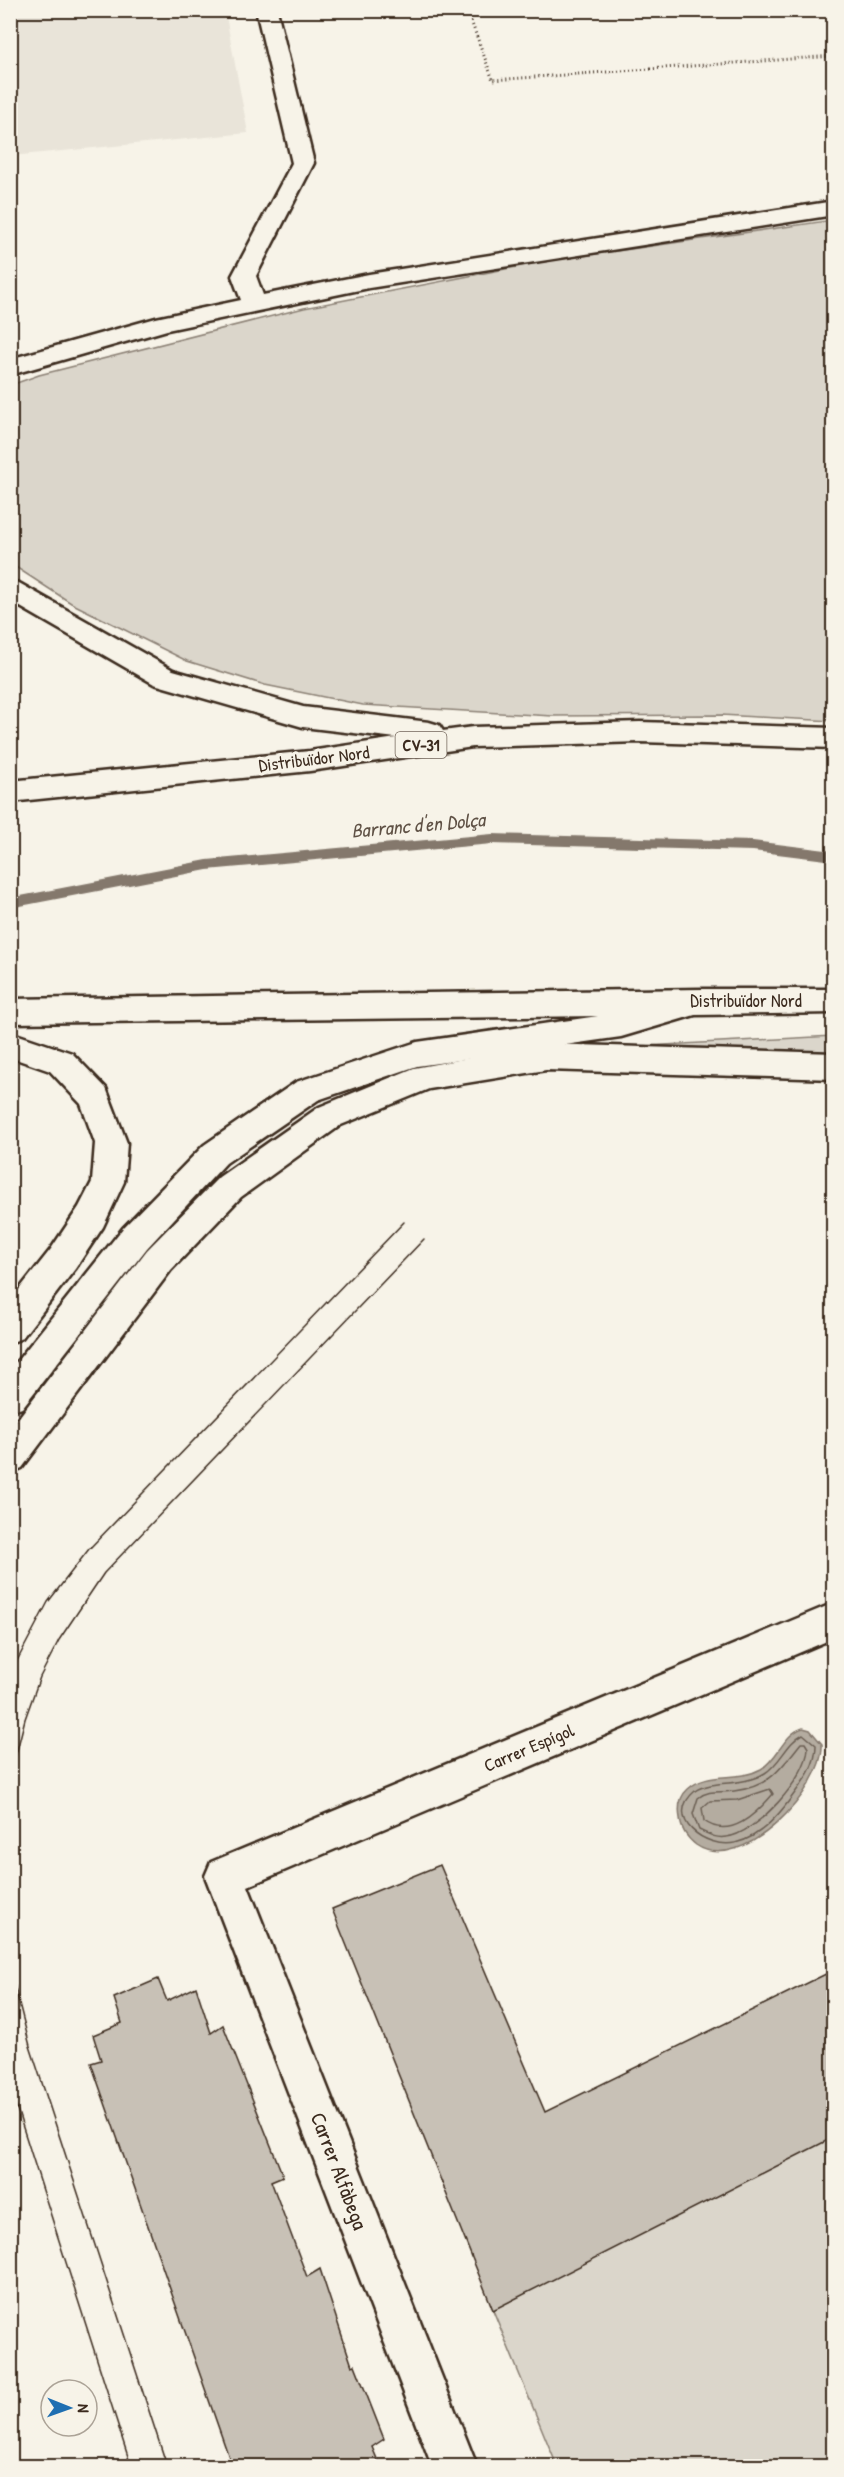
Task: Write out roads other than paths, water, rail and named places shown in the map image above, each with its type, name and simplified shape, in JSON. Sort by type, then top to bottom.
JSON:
[{"type":"main road","points":[[255,304],[244,276],[303,163],[266,10]]},
{"type":"main road","points":[[10,367],[164,323],[369,281],[834,208]]},
{"type":"main road","points":[[10,589],[164,677],[303,717],[473,737]]},
{"type":"main road","name":"Distribuïdor Nord","points":[[10,792],[310,761],[473,737],[639,732],[834,738]]},
{"type":"main road","points":[[10,1397],[135,1238],[215,1154],[307,1091],[417,1054],[621,1025],[701,1001]]},
{"type":"main road","name":"Distribuïdor Nord","points":[[10,1011],[834,1001]]},
{"type":"main road","points":[[10,1044],[62,1062],[95,1097],[111,1143],[108,1182],[91,1217],[63,1259],[10,1328]]},
{"type":"main road","points":[[10,1457],[159,1260],[230,1186],[330,1116],[424,1077],[546,1057],[834,1066]]},
{"type":"main road","name":"Carrer Espígol","points":[[225,1876],[834,1620]]},
{"type":"main road","name":"Carrer Alfàbega","points":[[225,1876],[454,2466]]},
{"type":"water","points":[[803,1728],[810,1730],[822,1744],[819,1762],[810,1782],[796,1803],[777,1823],[757,1838],[736,1849],[715,1852],[696,1845],[690,1840],[682,1826],[679,1810],[681,1799],[688,1789],[704,1780],[743,1775],[761,1769],[791,1735]]},
{"type":"waterway","name":"Barranc d'en Dolça","points":[[10,903],[207,865],[492,839],[753,846],[834,856]]},
{"type":"tram line","points":[[10,1674],[48,1602],[89,1549],[404,1222]]},
{"type":"tram line","points":[[10,1778],[25,1719],[40,1677],[59,1640],[104,1573],[424,1239]]},
{"type":"tram line","points":[[10,1968],[30,2046],[167,2466]]},
{"type":"tram line","points":[[10,2087],[131,2466]]}]
